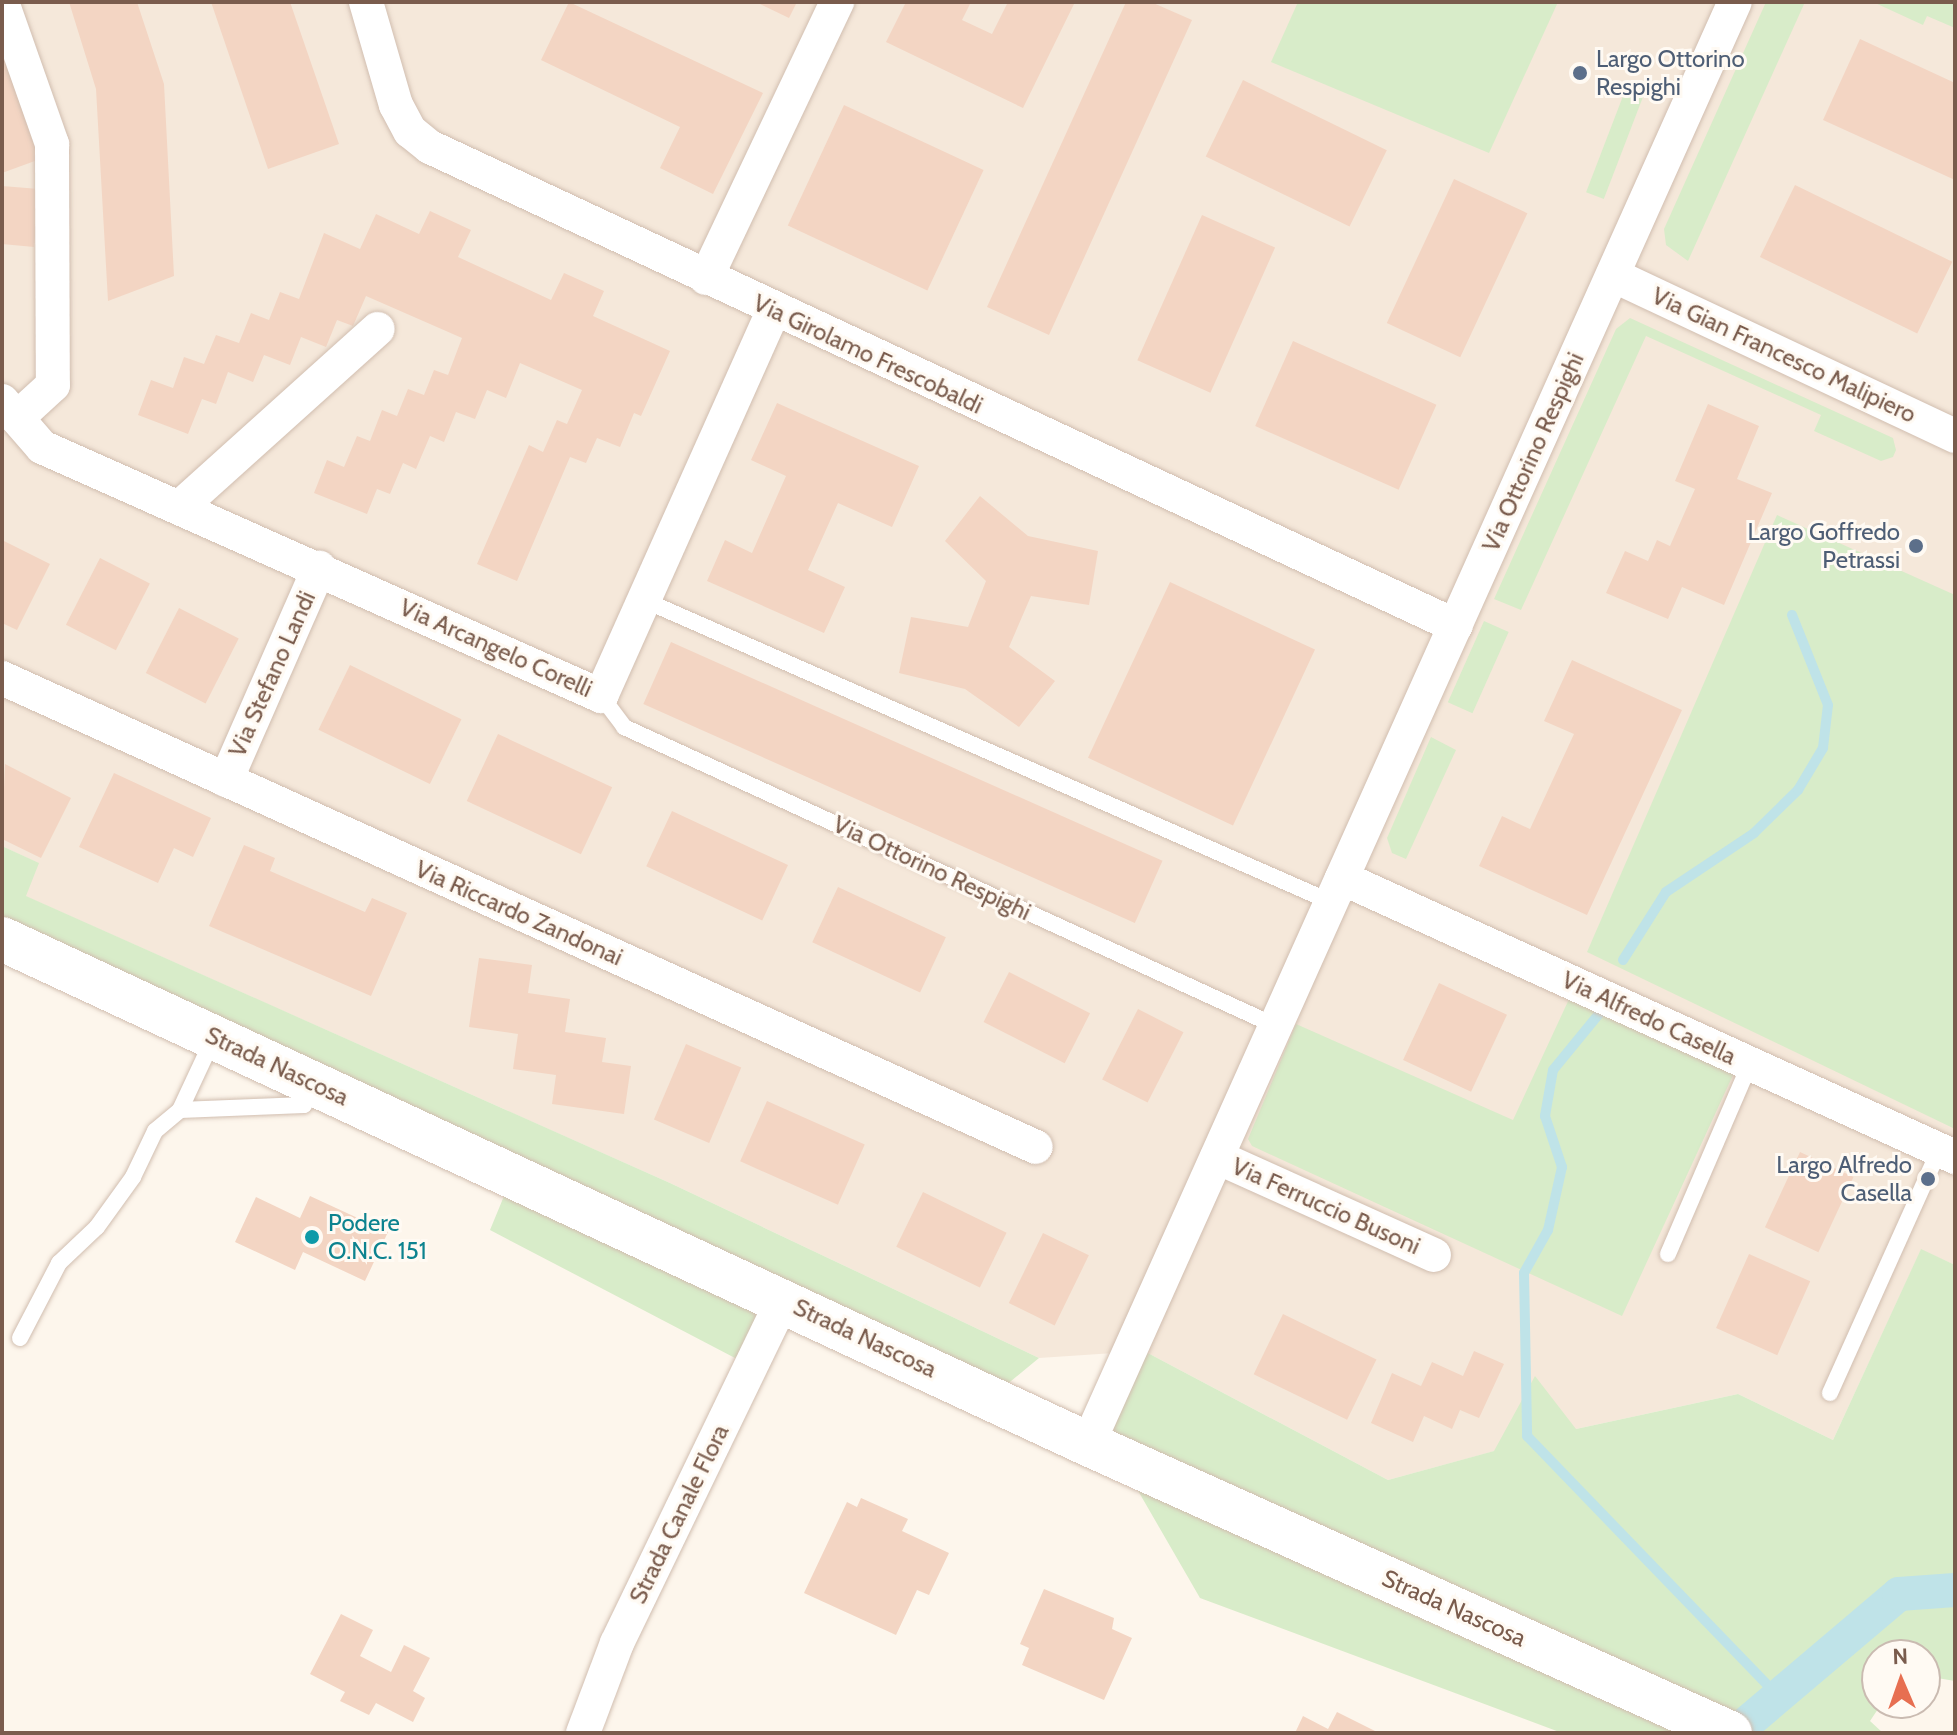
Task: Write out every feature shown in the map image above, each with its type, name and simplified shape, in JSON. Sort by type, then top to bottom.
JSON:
[{"type":"street","name":"Via Arcangelo Corelli","points":[[2,2],[52,144],[53,385],[9,409],[42,447],[601,696],[774,310]]},
{"type":"street","name":"Via Girolamo Frescobaldi","points":[[366,2],[396,105],[420,139],[774,310],[1456,626]]},
{"type":"street","points":[[706,278],[837,2]]},
{"type":"street","name":"Via Ottorino Respighi","points":[[1088,1444],[1735,2]]},
{"type":"street","name":"Via Gian Francesco Malipiero","points":[[1613,275],[1955,436]]},
{"type":"street","points":[[180,507],[378,329]]},
{"type":"street","name":"Via Stefano Landi","points":[[226,780],[319,568]]},
{"type":"street","name":"Via Riccardo Zandonai","points":[[2,678],[1036,1147]]},
{"type":"street","name":"Via Alfredo Casella","points":[[1337,890],[1750,1064],[1947,1154]]},
{"type":"street","name":"Strada Nascosa","points":[[2,939],[783,1299],[1088,1444],[1730,1733]]},
{"type":"street","name":"Via Ferruccio Busoni","points":[[1217,1157],[1434,1255]]},
{"type":"street","name":"Strada Canale Flora","points":[[583,1733],[617,1643],[783,1299]]},
{"type":"lane","points":[[644,600],[1337,890]]},
{"type":"lane","name":"Via Ottorino Respighi","points":[[601,696],[624,727],[1276,1026]]},
{"type":"lane","points":[[20,1338],[59,1263],[97,1227],[133,1177],[155,1131],[180,1110],[214,1036]]},
{"type":"lane","points":[[1668,1254],[1750,1064]]},
{"type":"lane","points":[[180,1110],[304,1105],[313,1084]]},
{"type":"lane","points":[[1830,1393],[1947,1154]]},
{"type":"shaded area","points":[[2,2],[1955,2],[1955,1265],[1921,1250],[1833,1440],[1738,1394],[1576,1429],[1388,1480],[1144,1351],[1039,1358],[670,1183],[25,896],[38,863],[2,846]]},
{"type":"green space","points":[[1298,2],[1558,2],[1489,153],[1271,62]]},
{"type":"green space","points":[[1766,2],[1805,2],[1688,261],[1666,245],[1664,229]]},
{"type":"green space","points":[[1873,2],[1955,2],[1955,28],[1927,16],[1923,25]]},
{"type":"green space","points":[[1628,83],[1646,90],[1604,199],[1586,192]]},
{"type":"green space","points":[[1630,318],[1893,438],[1896,450],[1893,457],[1881,461],[1814,431],[1821,415],[1646,336],[1521,610],[1494,599],[1616,329]]},
{"type":"green space","points":[[1777,515],[1955,595],[1955,1129],[1587,952]]},
{"type":"green space","points":[[1484,621],[1509,632],[1472,713],[1448,702]]},
{"type":"green space","points":[[1431,737],[1456,750],[1406,859],[1392,853],[1387,838]]},
{"type":"green space","points":[[2,846],[39,863],[26,896],[670,1183],[1039,1358],[1005,1386],[809,1297],[735,1358],[490,1230],[516,1167],[2,930]]},
{"type":"green space","points":[[1570,997],[1734,1073],[1622,1316],[1252,1146],[1248,1139],[1296,1024],[1513,1120]]},
{"type":"green space","points":[[1921,1249],[1955,1265],[1955,1681],[1941,1679],[1941,1639],[1861,1639],[1861,1719],[1871,1719],[1883,1733],[1562,1733],[1200,1598],[1107,1437],[1144,1351],[1388,1480],[1494,1451],[1535,1376],[1576,1429],[1738,1394],[1833,1440]]},
{"type":"building","points":[[69,2],[137,2],[164,84],[174,276],[108,301],[96,89]]},
{"type":"building","points":[[211,2],[290,2],[339,144],[268,169]]},
{"type":"building","points":[[569,2],[763,93],[713,194],[660,168],[680,127],[541,60]]},
{"type":"building","points":[[756,2],[797,2],[789,18]]},
{"type":"building","points":[[906,2],[971,2],[962,20],[992,34],[1008,2],[1075,2],[1023,108],[886,42]]},
{"type":"building","points":[[1126,2],[1151,2],[1192,20],[1049,335],[987,307]]},
{"type":"building","points":[[1860,39],[1955,83],[1955,180],[1823,120]]},
{"type":"building","points":[[2,46],[43,158],[2,173]]},
{"type":"building","points":[[1243,80],[1387,150],[1350,227],[1206,156]]},
{"type":"building","points":[[844,105],[984,170],[927,291],[788,226]]},
{"type":"building","points":[[1454,179],[1527,213],[1460,357],[1387,323]]},
{"type":"building","points":[[1795,185],[1952,262],[1917,334],[1760,257]]},
{"type":"building","points":[[2,186],[39,189],[34,247],[2,244]]},
{"type":"building","points":[[430,211],[471,230],[458,257],[551,300],[564,273],[604,291],[593,316],[670,351],[641,416],[634,413],[620,447],[597,438],[586,463],[570,457],[517,581],[477,564],[529,445],[543,452],[557,420],[567,424],[582,390],[520,363],[506,398],[487,390],[475,419],[456,412],[444,442],[430,436],[416,469],[403,463],[390,494],[377,489],[367,514],[314,493],[327,460],[344,467],[357,436],[370,441],[382,410],[397,416],[408,389],[424,395],[434,370],[448,375],[462,338],[366,296],[353,326],[337,320],[326,347],[301,337],[290,365],[264,355],[253,382],[228,372],[216,404],[202,399],[188,434],[138,415],[151,380],[173,388],[184,357],[204,364],[216,335],[239,343],[251,313],[269,320],[280,292],[299,299],[324,233],[360,249],[376,214],[419,234]]},
{"type":"building","points":[[1202,215],[1275,248],[1210,393],[1137,360]]},
{"type":"building","points":[[1293,341],[1436,405],[1399,490],[1255,426]]},
{"type":"building","points":[[777,403],[919,466],[892,527],[838,503],[808,570],[845,587],[824,633],[707,581],[725,540],[752,553],[786,476],[751,460]]},
{"type":"building","points":[[1708,404],[1759,426],[1737,479],[1772,493],[1724,605],[1682,587],[1668,619],[1606,593],[1625,551],[1648,561],[1657,540],[1670,546],[1695,489],[1675,481]]},
{"type":"building","points":[[980,496],[1028,536],[1098,551],[1089,605],[1031,596],[1009,647],[1055,681],[1019,727],[965,689],[899,673],[911,617],[968,627],[986,581],[945,541]]},
{"type":"building","points":[[2,540],[50,564],[17,630],[2,623]]},
{"type":"building","points":[[100,558],[150,583],[116,650],[66,625]]},
{"type":"building","points":[[1170,582],[1315,650],[1233,825],[1088,758]]},
{"type":"building","points":[[179,608],[239,638],[206,703],[146,673]]},
{"type":"building","points":[[671,642],[1162,861],[1135,923],[643,704]]},
{"type":"building","points":[[1572,660],[1682,710],[1587,915],[1479,866],[1502,816],[1530,829],[1574,734],[1544,721]]},
{"type":"building","points":[[350,665],[461,719],[430,784],[318,730]]},
{"type":"building","points":[[498,734],[612,787],[581,854],[467,801]]},
{"type":"building","points":[[5,764],[71,798],[41,858],[2,839]]},
{"type":"building","points":[[114,773],[211,818],[193,857],[174,848],[158,883],[79,847]]},
{"type":"building","points":[[672,811],[788,865],[762,920],[646,866]]},
{"type":"building","points":[[244,845],[275,858],[270,871],[365,912],[372,898],[407,913],[371,996],[209,926]]},
{"type":"building","points":[[838,887],[946,937],[920,993],[812,942]]},
{"type":"building","points":[[479,958],[532,965],[528,993],[570,999],[565,1032],[606,1038],[602,1062],[631,1066],[624,1114],[552,1104],[556,1075],[513,1069],[518,1034],[469,1027]]},
{"type":"building","points":[[1009,972],[1090,1013],[1065,1063],[984,1022]]},
{"type":"building","points":[[1439,983],[1507,1015],[1471,1092],[1403,1060]]},
{"type":"building","points":[[1138,1009],[1183,1032],[1148,1103],[1102,1079]]},
{"type":"building","points":[[686,1044],[741,1067],[709,1143],[654,1119]]},
{"type":"building","points":[[767,1101],[865,1145],[838,1205],[740,1161]]},
{"type":"building","points":[[1800,1152],[1853,1177],[1818,1252],[1765,1227]]},
{"type":"building","points":[[923,1192],[1007,1233],[980,1288],[896,1247]]},
{"type":"building","name":"Podere O.N.C. 151","points":[[310,1196],[388,1232],[365,1281],[303,1252],[295,1270],[235,1242],[256,1197],[300,1218]]},
{"type":"building","points":[[1043,1233],[1089,1255],[1055,1325],[1009,1303]]},
{"type":"building","points":[[1749,1254],[1810,1281],[1777,1355],[1716,1328]]},
{"type":"building","points":[[1283,1314],[1376,1360],[1347,1420],[1254,1374]]},
{"type":"building","points":[[1474,1351],[1504,1364],[1479,1418],[1460,1410],[1452,1429],[1424,1416],[1413,1442],[1371,1423],[1392,1373],[1421,1386],[1432,1362],[1463,1376]]},
{"type":"building","points":[[861,1498],[908,1519],[902,1531],[949,1553],[929,1595],[917,1590],[896,1635],[804,1593],[847,1502],[857,1507]]},
{"type":"building","points":[[1044,1589],[1114,1618],[1112,1629],[1132,1638],[1104,1700],[1022,1665],[1029,1648],[1020,1644]]},
{"type":"building","points":[[341,1614],[373,1630],[360,1656],[391,1672],[404,1645],[430,1658],[413,1691],[425,1698],[413,1722],[376,1703],[369,1715],[340,1701],[345,1692],[310,1674]]},
{"type":"building","points":[[1337,1712],[1379,1733],[1295,1733],[1303,1716],[1328,1729]]},
{"type":"waterway","points":[[1623,960],[1666,892],[1754,833],[1798,790],[1823,748],[1828,705],[1792,615]]},
{"type":"waterway","points":[[1603,1009],[1553,1070],[1545,1116],[1562,1167],[1548,1230],[1524,1273],[1527,1436],[1779,1697]]},
{"type":"waterway","points":[[1735,1733],[1899,1594],[1955,1590]]},
{"type":"place","name":"Largo Ottorino Respighi","points":[[1580,73]]},
{"type":"place","name":"Largo Goffredo Petrassi","points":[[1916,546]]},
{"type":"place","name":"Largo Alfredo Casella","points":[[1928,1179]]},
{"type":"place","name":"Podere O.N.C. 151","points":[[312,1237]]}]
